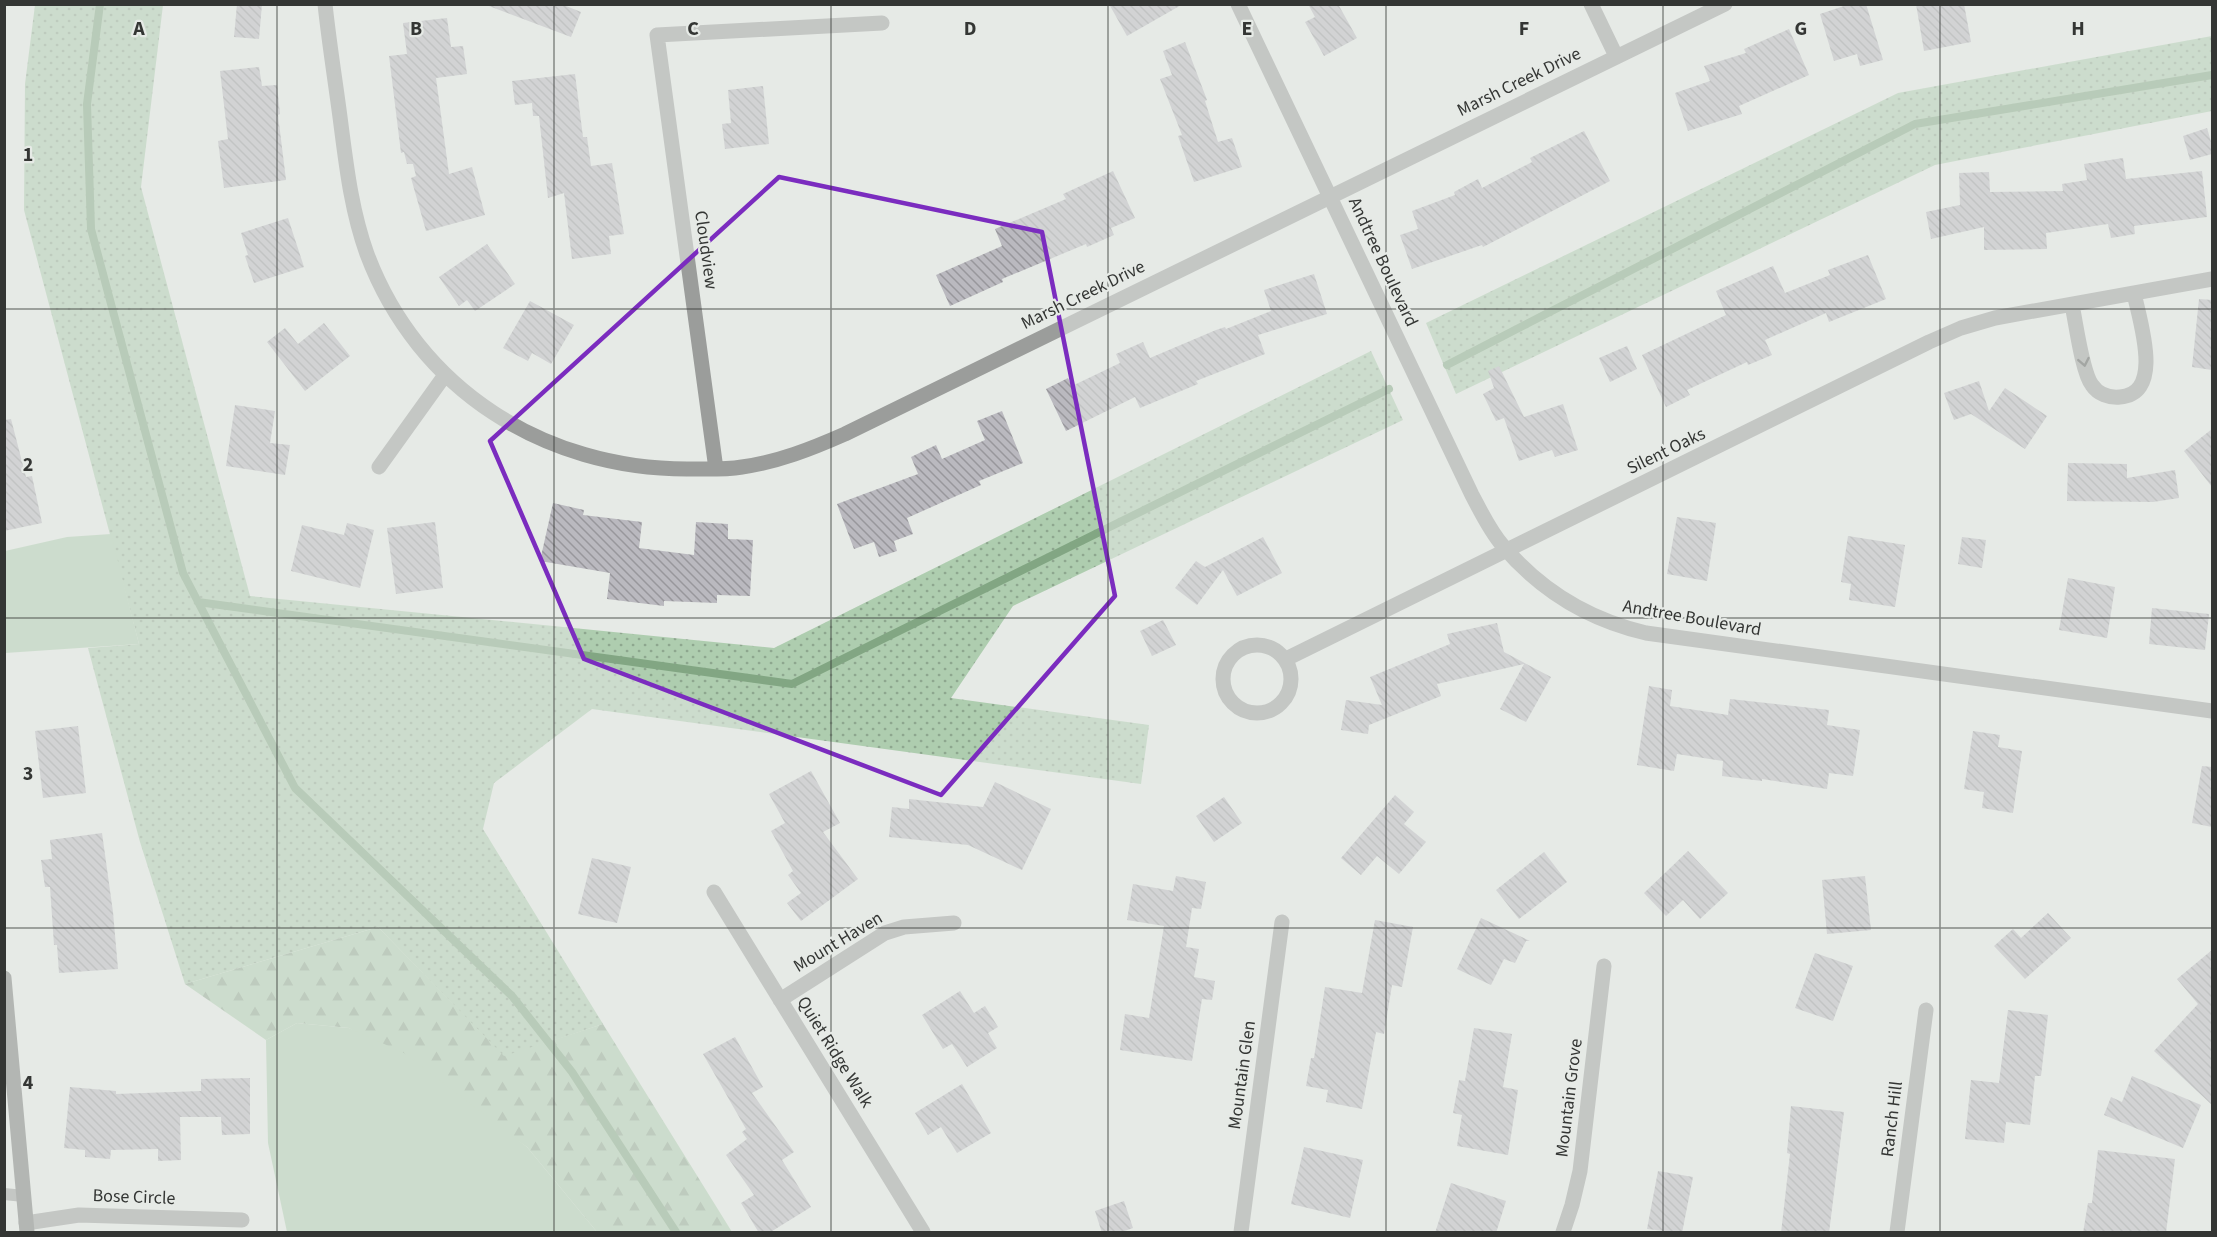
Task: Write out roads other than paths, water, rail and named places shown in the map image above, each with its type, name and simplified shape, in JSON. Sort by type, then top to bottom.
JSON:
[{"type":"street","name":"Marsh Creek Drive","points":[[326,4],[349,184],[357,220],[382,287],[400,319],[445,375],[492,413],[523,431],[591,458],[662,469],[741,467],[777,460],[812,449],[1725,4]]},
{"type":"street","name":"Andtree Boulevard","points":[[1238,4],[1486,521],[1507,551],[1525,569],[1570,605],[1602,620],[1646,633],[2212,711]]},
{"type":"street","points":[[1591,4],[1616,56]]},
{"type":"street","name":"Cloudview","points":[[716,469],[657,35],[882,23]]},
{"type":"street","name":"Silent Oaks","points":[[1286,659],[1961,328],[1995,318],[2212,279]]},
{"type":"street","points":[[2073,305],[2090,384],[2099,392],[2110,397],[2122,397],[2133,393],[2142,385],[2147,373],[2134,293]]},
{"type":"street","points":[[379,467],[445,375]]},
{"type":"street","points":[[1251,645],[1264,645],[1276,650],[1286,659],[1292,672],[1292,685],[1286,698],[1277,707],[1264,712],[1251,712],[1239,708],[1229,698],[1223,686],[1223,672],[1228,660],[1238,650],[1251,645]]},
{"type":"street","name":"Quiet Ridge Walk","points":[[714,892],[923,1233]]},
{"type":"street","name":"Mountain Glen","points":[[1241,1233],[1282,922]]},
{"type":"street","name":"Mount Haven","points":[[780,1000],[885,933],[904,927],[954,923]]},
{"type":"street","name":"Mountain Grove","points":[[1563,1233],[1580,1170],[1604,966]]},
{"type":"street","points":[[4,978],[6,1021],[27,1228]]},
{"type":"street","name":"Ranch Hill","points":[[1897,1233],[1926,1010]]},
{"type":"street","name":"Bose Circle","points":[[27,1228],[79,1215],[108,1214],[242,1220]]},
{"type":"lane","points":[[4,1194],[24,1196]]},
{"type":"waterway","points":[[100,4],[87,104],[91,229],[183,573],[295,788],[512,996],[572,1072],[676,1232]]},
{"type":"waterway","points":[[1447,365],[1915,124],[2212,75]]},
{"type":"waterway","points":[[198,602],[792,684],[1389,389]]}]
